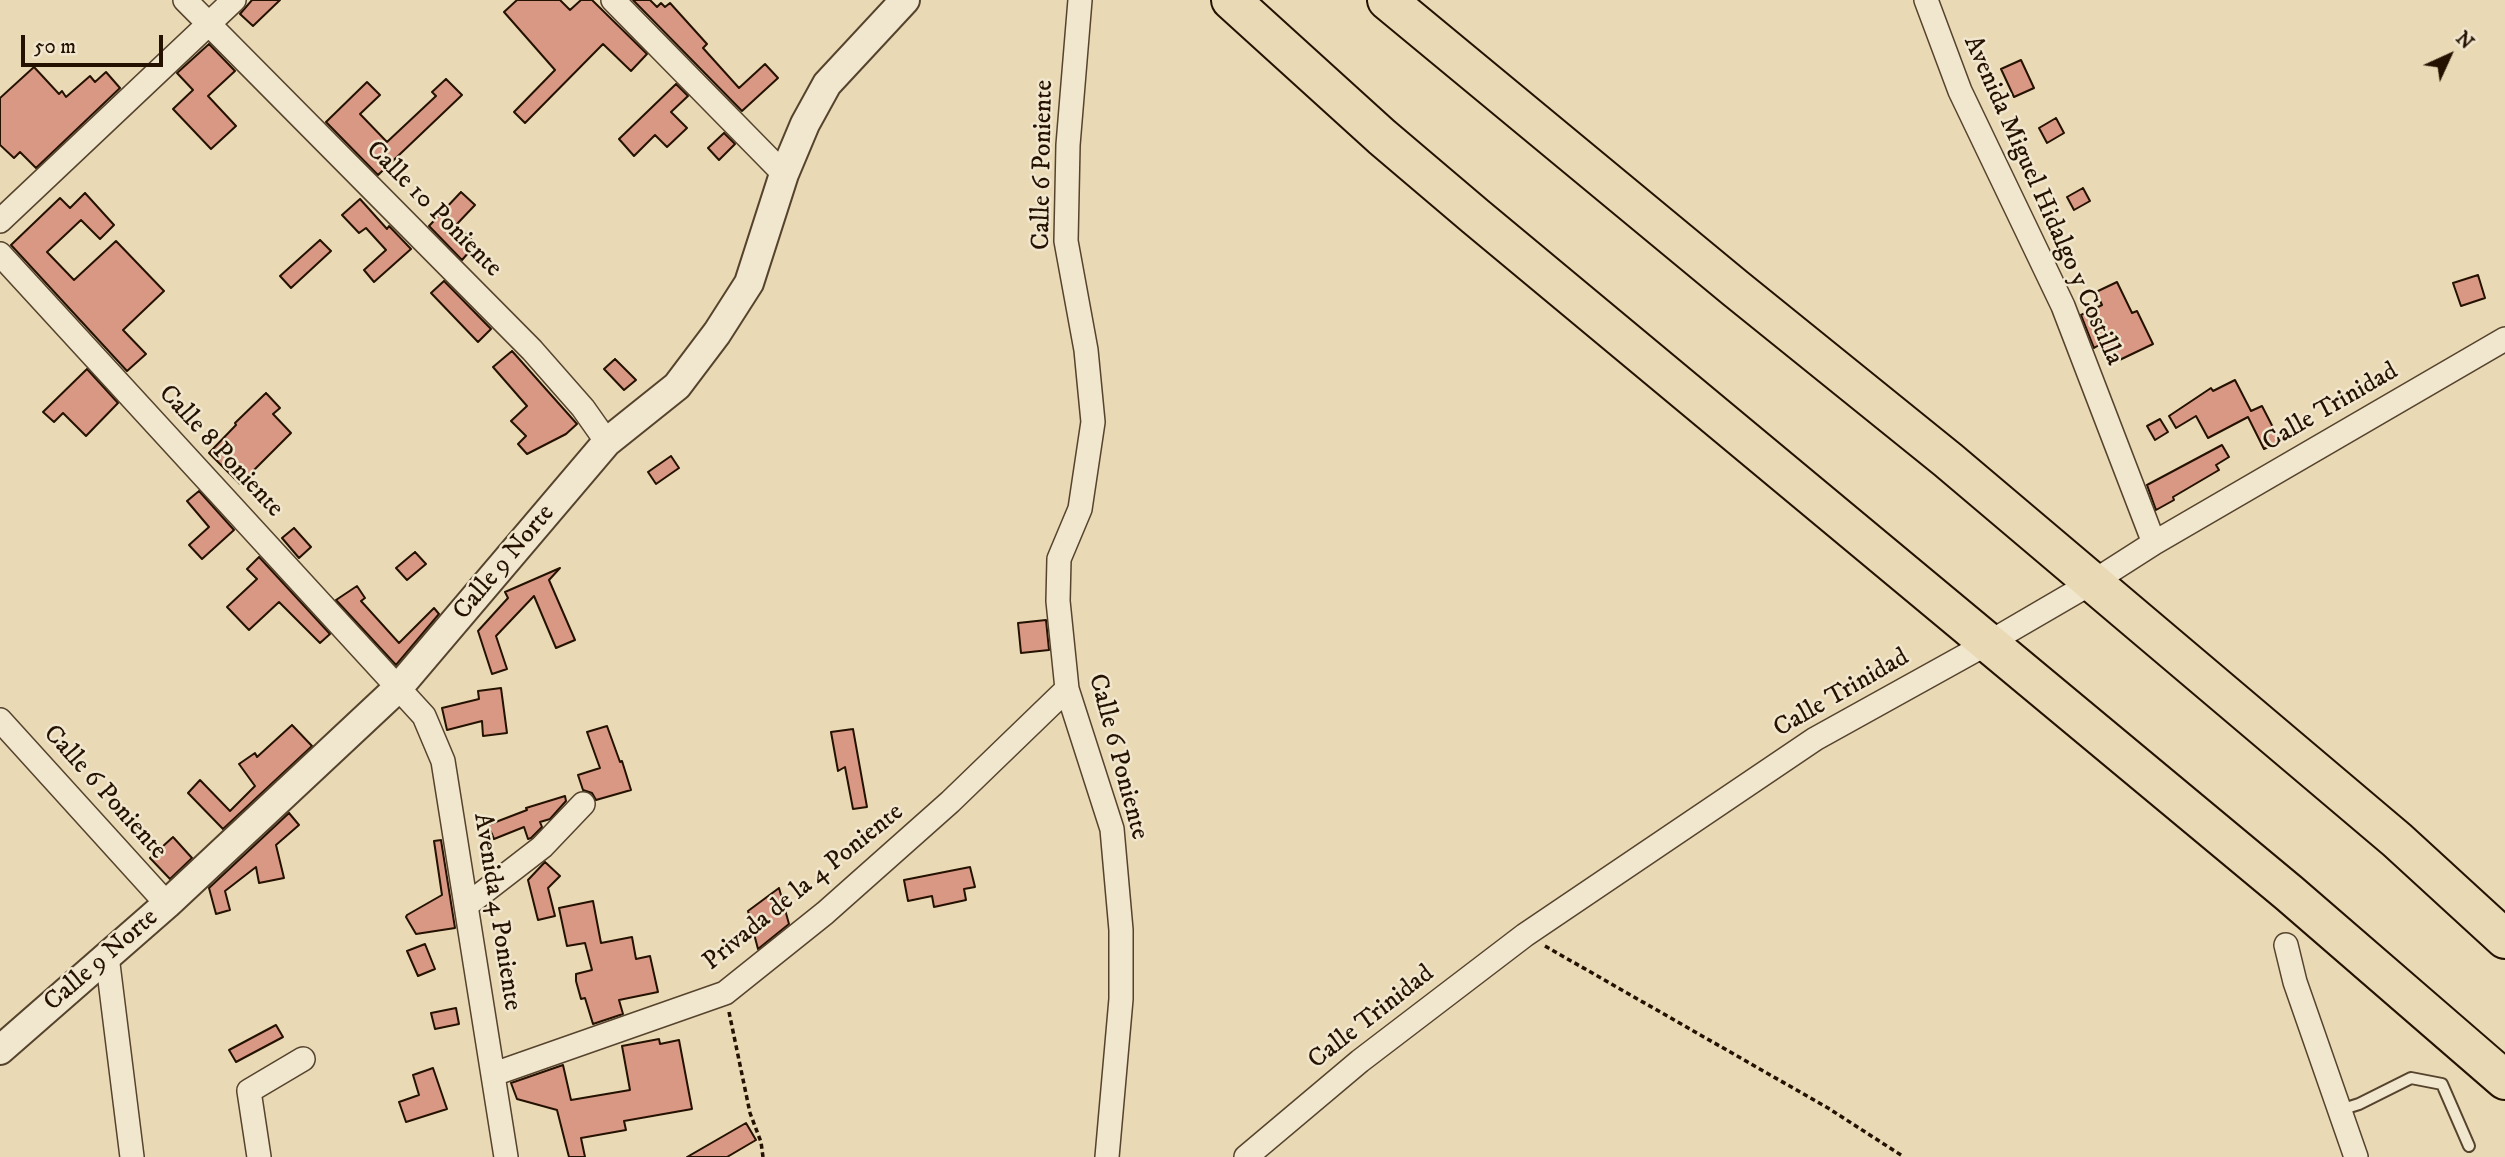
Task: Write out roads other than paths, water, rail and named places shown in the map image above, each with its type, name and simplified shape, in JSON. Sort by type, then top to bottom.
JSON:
[{"type":"highway","points":[[1231,0],[1382,137],[1475,216],[1990,642],[2289,893],[2505,1080]]},
{"type":"highway","points":[[1387,0],[1948,460],[2397,840],[2505,939]]},
{"type":"street","name":"Calle 10 Poniente","points":[[185,0],[532,350],[583,408],[607,442]]},
{"type":"street","points":[[0,221],[234,0]]},
{"type":"street","points":[[613,0],[783,174]]},
{"type":"street","name":"Calle 9 Norte","points":[[0,1050],[167,904],[399,687],[607,442],[677,386],[717,333],[749,283],[783,174],[805,124],[827,84],[905,0]]},
{"type":"street","name":"Calle 6 Poniente","points":[[1080,0],[1068,145],[1066,241],[1086,351],[1093,422],[1080,509],[1059,559],[1058,601],[1067,689],[1112,829],[1121,930],[1121,999],[1107,1157]]},
{"type":"street","name":"Avenida Miguel Hidalgo y Costilla","points":[[1926,0],[1960,91],[2063,306],[2154,543]]},
{"type":"street","name":"Calle 8 Poniente","points":[[0,254],[399,687]]},
{"type":"street","name":"Calle Trinidad","points":[[1246,1157],[1360,1061],[1525,935],[1815,739],[1990,642],[2154,543],[2505,339]]},
{"type":"street","name":"Avenida 4 Poniente","points":[[399,687],[424,716],[443,761],[506,1157]]},
{"type":"street","name":"Privada de la 4 Poniente","points":[[494,1074],[725,993],[825,914],[950,802],[1067,689]]},
{"type":"street","name":"Calle 6 Poniente","points":[[0,720],[167,904]]},
{"type":"street","points":[[467,905],[542,847],[583,804]]},
{"type":"street","points":[[2286,944],[2295,982],[2356,1157]]},
{"type":"street","points":[[107,956],[132,1157]]},
{"type":"street","points":[[259,1157],[249,1091],[303,1059]]},
{"type":"lane","points":[[2340,1110],[2359,1104],[2411,1078],[2442,1084],[2469,1146]]}]
